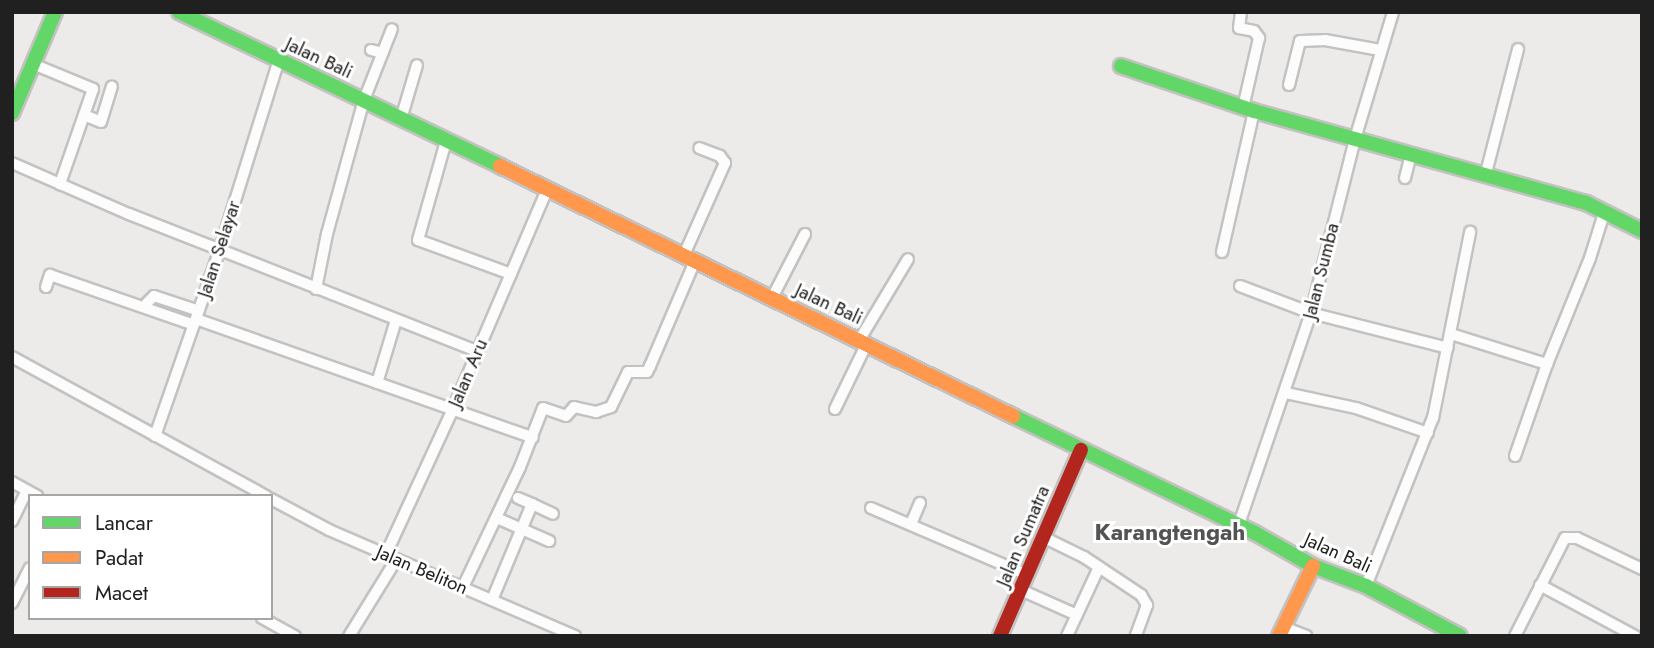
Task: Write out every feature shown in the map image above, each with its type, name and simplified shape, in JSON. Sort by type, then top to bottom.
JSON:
[{"type":"main road","points":[[12,113],[55,12]]},
{"type":"main road","name":"Jalan Bali","points":[[179,12],[864,341],[1248,530],[1312,566],[1366,586],[1460,636]]},
{"type":"main road","points":[[1121,66],[1249,109],[1486,173],[1605,210],[1642,231]]},
{"type":"main road","name":"Jalan Sumatra","points":[[1000,636],[1081,450]]},
{"type":"main road","points":[[1281,631],[1312,566]]},
{"type":"street","points":[[1222,252],[1249,109],[1259,38],[1254,31],[1239,28],[1241,12]]},
{"type":"street","name":"Jalan Sumba","points":[[1248,530],[1311,313],[1355,139],[1393,12]]},
{"type":"street","points":[[316,289],[327,234],[364,100],[392,29]]},
{"type":"street","points":[[1289,85],[1300,41],[1325,40],[1380,50]]},
{"type":"street","points":[[1486,173],[1518,49]]},
{"type":"street","points":[[371,50],[383,53]]},
{"type":"street","name":"Jalan Selayar","points":[[155,436],[220,249],[279,60]]},
{"type":"street","points":[[33,64],[93,89],[60,184]]},
{"type":"street","points":[[401,118],[417,65]]},
{"type":"street","points":[[84,115],[101,122],[112,87]]},
{"type":"street","points":[[446,141],[418,236],[419,243],[511,274]]},
{"type":"street","points":[[463,587],[533,438],[543,408],[566,416],[574,407],[596,412],[604,410],[611,407],[628,372],[647,372],[725,163],[720,156],[699,148]]},
{"type":"street","points":[[1405,178],[1411,154]]},
{"type":"street","points":[[12,163],[316,289],[477,351]]},
{"type":"street","name":"Jalan Aru","points":[[386,554],[453,409],[547,190]]},
{"type":"street","points":[[1515,456],[1547,364],[1590,258],[1605,210]]},
{"type":"street","points":[[1366,586],[1427,433],[1451,334],[1470,232]]},
{"type":"street","points":[[772,299],[805,234]]},
{"type":"street","points":[[835,409],[864,341],[908,258]]},
{"type":"street","points":[[46,286],[50,275],[196,318],[533,438]]},
{"type":"street","points":[[1240,286],[1311,313],[1448,348]]},
{"type":"street","points":[[147,303],[154,296],[196,318]]},
{"type":"street","points":[[377,383],[396,320]]},
{"type":"street","points":[[1451,334],[1547,364]]},
{"type":"street","points":[[12,358],[262,494]]},
{"type":"street","points":[[1286,393],[1356,408],[1427,433]]},
{"type":"street","points":[[12,482],[32,493]]},
{"type":"street","points":[[518,498],[553,514]]},
{"type":"street","points":[[12,521],[28,499]]},
{"type":"street","name":"Jalan Beliton","points":[[273,500],[329,530],[575,636]]},
{"type":"street","points":[[911,524],[920,503]]},
{"type":"street","points":[[492,600],[532,504]]},
{"type":"street","points":[[872,508],[1027,575]]},
{"type":"street","points":[[499,519],[549,541]]},
{"type":"street","points":[[1514,636],[1561,543],[1570,536],[1642,569]]},
{"type":"street","points":[[1042,537],[1099,567],[1145,600],[1146,610],[1136,636]]},
{"type":"street","points":[[349,636],[396,560]]},
{"type":"street","points":[[1067,636],[1099,567]]},
{"type":"street","points":[[12,603],[28,572]]},
{"type":"street","points":[[1540,585],[1635,636]]},
{"type":"street","points":[[1021,590],[1077,615]]},
{"type":"street","points":[[266,620],[295,636]]},
{"type":"street","points":[[1281,631],[1306,636]]},
{"type":"traffic: fast","points":[[12,113],[55,12]]},
{"type":"traffic: fast","points":[[179,12],[500,166]]},
{"type":"traffic: fast","points":[[1121,66],[1254,111],[1586,203],[1642,231]]},
{"type":"traffic: fast","points":[[1013,416],[1255,533],[1313,566],[1366,586],[1460,636]]},
{"type":"traffic: slow","points":[[500,166],[1013,416]]},
{"type":"traffic: slow","points":[[1279,636],[1313,566]]},
{"type":"traffic: jam","points":[[1000,636],[1081,450]]},
{"type":"district","name":"Karangtengah","points":[[1170,532]]}]
